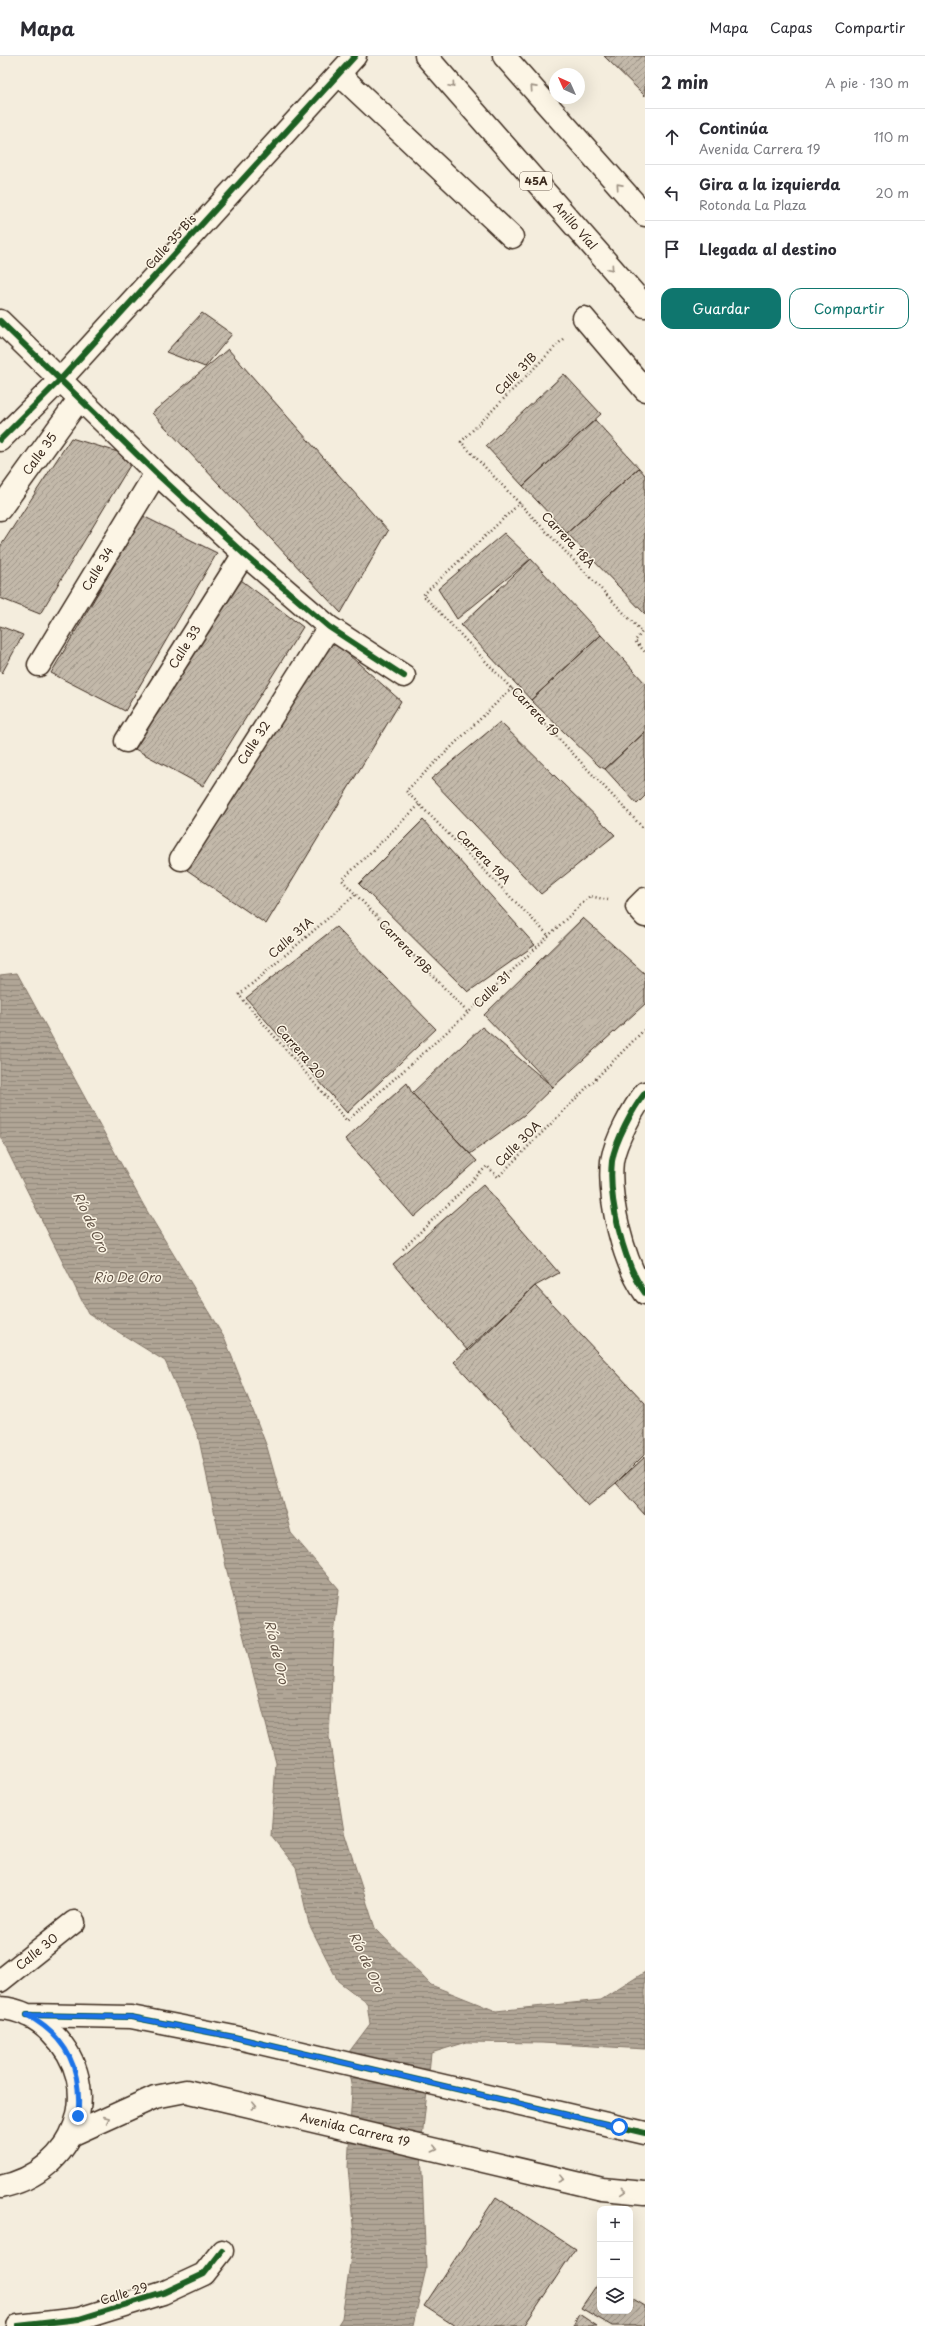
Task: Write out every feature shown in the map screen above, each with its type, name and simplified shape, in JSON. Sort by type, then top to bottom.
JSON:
[{"type":"main road","name":"Calle 35 Bis","points":[[0,440],[60,380],[356,56]]},
{"type":"main road","name":"Anillo Víal","points":[[426,56],[645,306]]},
{"type":"main road","points":[[504,56],[645,215]]},
{"type":"main road","points":[[339,74],[512,237]]},
{"type":"main road","points":[[584,318],[645,390]]},
{"type":"main road","points":[[0,321],[156,473],[244,554],[329,627],[404,676]]},
{"type":"main road","name":"Calle 35","points":[[0,509],[80,398]]},
{"type":"main road","name":"Calle 34","points":[[40,665],[156,473]]},
{"type":"main road","name":"Calle 33","points":[[126,741],[244,554]]},
{"type":"main road","name":"Calle 32","points":[[181,859],[329,627]]},
{"type":"main road","points":[[645,1093],[631,1110],[612,1160],[612,1202],[623,1246],[645,1293]]},
{"type":"main road","name":"Calle 30","points":[[0,1981],[74,1922]]},
{"type":"main road","points":[[0,2008],[27,2015],[131,2017],[234,2037],[645,2133]]},
{"type":"main road","points":[[0,2204],[7,2186],[33,2177],[48,2166],[61,2151],[71,2135],[78,2116],[80,2096],[77,2076],[72,2063],[59,2040],[45,2025],[27,2015]]},
{"type":"main road","name":"Avenida Carrera 19","points":[[71,2135],[155,2097],[186,2091],[602,2189],[645,2193]]},
{"type":"main road","name":"Calle 29","points":[[18,2326],[79,2319],[163,2293],[204,2274],[222,2251]]},
{"type":"water","name":"Rio De Oro","points":[[17,973],[144,1206],[225,1339],[267,1447],[291,1533],[339,1589],[334,1635],[329,1737],[344,1832],[375,1928],[431,1985],[496,2011],[601,2000],[645,1972],[645,2049],[542,2043],[467,2042],[431,2053],[421,2149],[426,2269],[413,2326],[337,2326],[342,2318],[354,2236],[348,2167],[352,2090],[346,2056],[370,2024],[367,2003],[338,1981],[309,1924],[296,1867],[271,1836],[276,1763],[227,1571],[198,1435],[165,1361],[88,1313],[0,1136],[0,975]]},
{"type":"building","points":[[604,56],[645,56],[645,96]]},
{"type":"building","points":[[202,313],[232,334],[205,367],[166,352]]},
{"type":"building","points":[[228,349],[388,531],[341,613],[152,413]]},
{"type":"building","points":[[564,374],[601,414],[523,486],[486,446]]},
{"type":"building","points":[[595,420],[639,468],[567,533],[523,486]]},
{"type":"building","points":[[71,438],[135,457],[40,614],[0,598],[0,547]]},
{"type":"building","points":[[639,468],[645,475],[645,614],[567,533]]},
{"type":"building","points":[[143,516],[217,553],[125,711],[51,673]]},
{"type":"building","points":[[504,533],[531,559],[457,619],[438,589]]},
{"type":"building","points":[[531,559],[601,635],[531,700],[461,625]]},
{"type":"building","points":[[241,580],[303,627],[203,786],[133,748]]},
{"type":"building","points":[[0,626],[23,635],[2,673],[0,671]]},
{"type":"building","points":[[601,635],[645,683],[645,732],[605,769],[599,766],[531,700]]},
{"type":"building","points":[[332,640],[401,701],[266,924],[187,870]]},
{"type":"building","points":[[500,722],[615,835],[541,894],[431,779]]},
{"type":"building","points":[[645,732],[645,796],[637,804],[605,769]]},
{"type":"building","points":[[423,820],[535,945],[468,992],[359,884]]},
{"type":"building","points":[[583,918],[645,974],[645,1004],[553,1087],[484,1015]]},
{"type":"building","points":[[336,927],[436,1029],[347,1113],[246,998]]},
{"type":"building","points":[[482,1027],[553,1087],[524,1115],[470,1154],[412,1093]]},
{"type":"building","points":[[407,1083],[412,1093],[477,1161],[414,1217],[345,1139]]},
{"type":"building","points":[[483,1185],[559,1273],[535,1286],[468,1351],[393,1264]]},
{"type":"building","points":[[535,1286],[645,1403],[645,1454],[616,1483],[588,1506],[454,1362]]},
{"type":"building","points":[[645,1457],[645,1515],[616,1483]]},
{"type":"building","points":[[496,2197],[575,2249],[524,2326],[455,2326],[424,2306]]},
{"type":"building","points":[[597,2284],[597,2314],[633,2314],[633,2299],[645,2306],[645,2326],[612,2326],[581,2308]]},
{"type":"building","points":[[579,2314],[597,2326],[573,2326]]},
{"type":"cycle path","points":[[0,440],[60,380],[355,56]]},
{"type":"cycle path","points":[[0,321],[156,473],[244,554],[329,627],[404,676]]},
{"type":"cycle path","points":[[645,1093],[630,1116],[617,1144],[612,1161],[611,1176],[615,1211],[624,1248],[630,1265],[645,1293]]},
{"type":"cycle path","points":[[27,2015],[131,2017],[234,2037],[645,2133]]},
{"type":"cycle path","points":[[18,2326],[79,2319],[163,2293],[204,2274],[222,2251]]},
{"type":"route","points":[[78,2116],[80,2096],[77,2076],[70,2056],[59,2040],[45,2025],[27,2015],[131,2017],[234,2037],[619,2127]]},
{"type":"water label","name":"Río de Oro","points":[[91,1222]]},
{"type":"water label","name":"Río de Oro","points":[[277,1652]]},
{"type":"water label","name":"Río de Oro","points":[[367,1962]]}]
